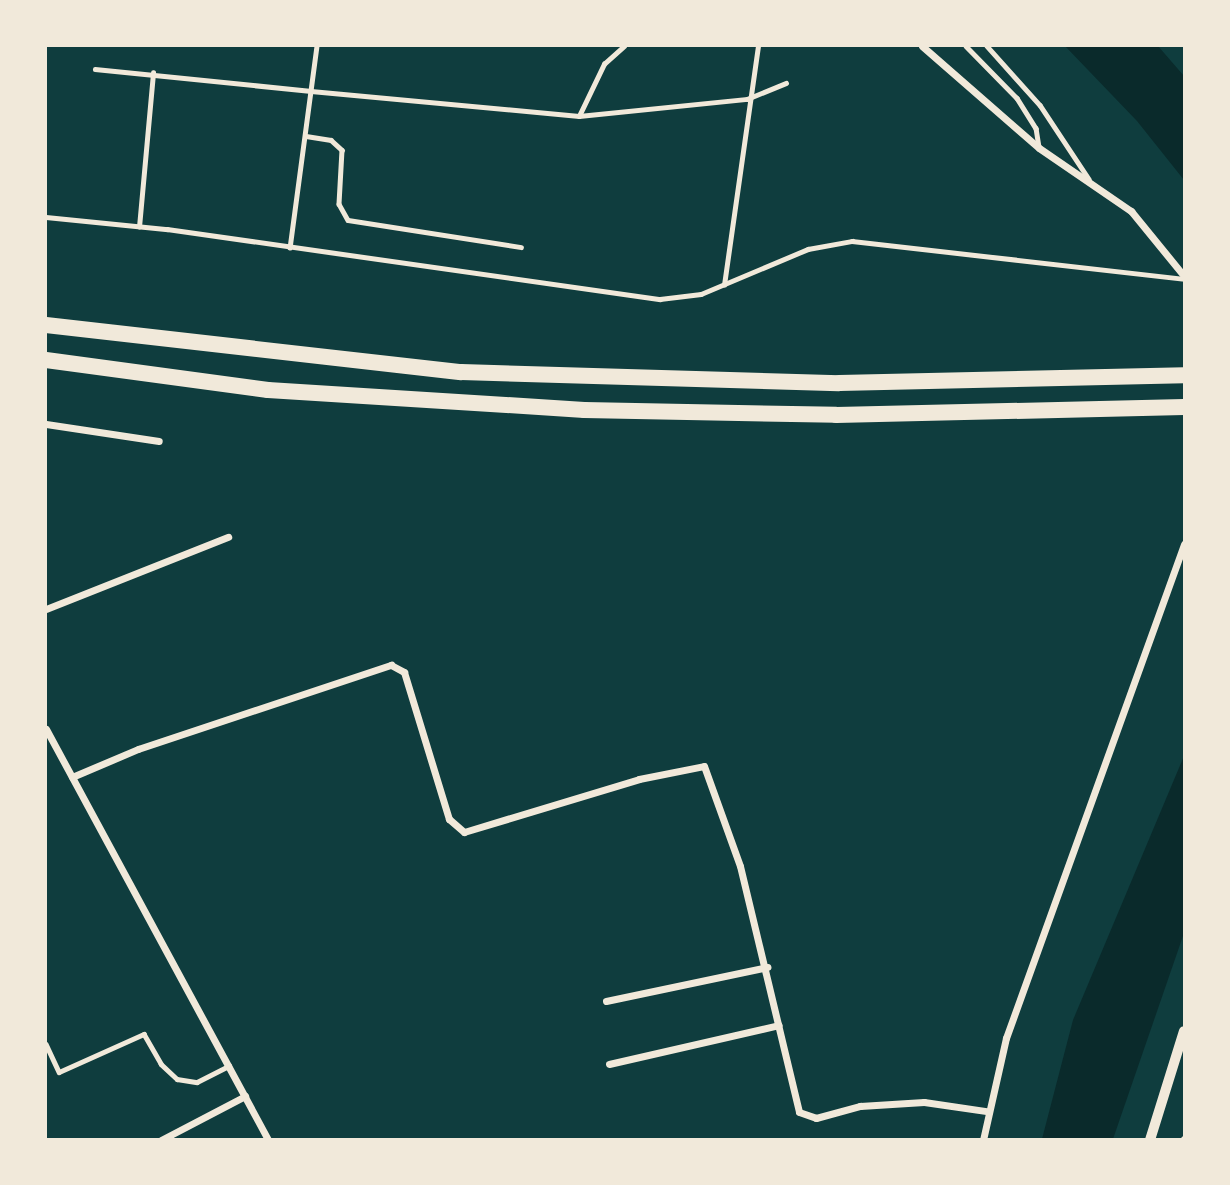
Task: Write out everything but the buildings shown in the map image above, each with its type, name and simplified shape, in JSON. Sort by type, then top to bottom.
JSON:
[{"type":"highway","points":[[46,325],[461,372],[839,383],[1181,375]]},
{"type":"highway","points":[[46,360],[268,390],[559,409],[836,415],[1185,407]]},
{"type":"street","points":[[922,46],[1039,148],[1131,211],[1185,277]]},
{"type":"street","points":[[46,424],[159,442]]},
{"type":"street","points":[[46,608],[228,537]]},
{"type":"street","points":[[983,1139],[986,1111],[1006,1038],[1185,544]]},
{"type":"street","points":[[72,777],[138,749],[391,665],[404,672],[449,819],[464,832],[639,779],[700,765],[707,768],[740,866],[797,1104],[806,1117],[888,1103],[986,1111]]},
{"type":"street","points":[[46,729],[268,1139]]},
{"type":"street","points":[[606,1001],[766,967]]},
{"type":"street","points":[[609,1064],[779,1025]]},
{"type":"street","points":[[1150,1139],[1185,1031]]},
{"type":"street","points":[[161,1139],[245,1096]]},
{"type":"lane","points":[[290,248],[317,46]]},
{"type":"lane","points":[[579,116],[604,64],[624,46]]},
{"type":"lane","points":[[724,286],[747,99],[758,46]]},
{"type":"lane","points":[[966,46],[1017,98],[1036,128],[1039,148]]},
{"type":"lane","points":[[987,46],[1040,105],[1093,186]]},
{"type":"lane","points":[[95,69],[579,116],[747,99],[786,83]]},
{"type":"lane","points":[[139,227],[153,73]]},
{"type":"lane","points":[[306,135],[334,141],[342,150],[339,204],[348,220],[521,247]]},
{"type":"lane","points":[[46,217],[139,227],[636,297],[678,300],[724,286],[808,249],[871,241],[1185,277]]},
{"type":"lane","points":[[46,1044],[59,1072],[144,1034],[161,1064],[177,1079],[198,1082],[230,1065]]},
{"type":"water","points":[[1065,46],[1158,46],[1184,76],[1184,180],[1137,121]]},
{"type":"water","points":[[1184,756],[1184,933],[1113,1139],[1042,1139],[1073,1020]]}]
